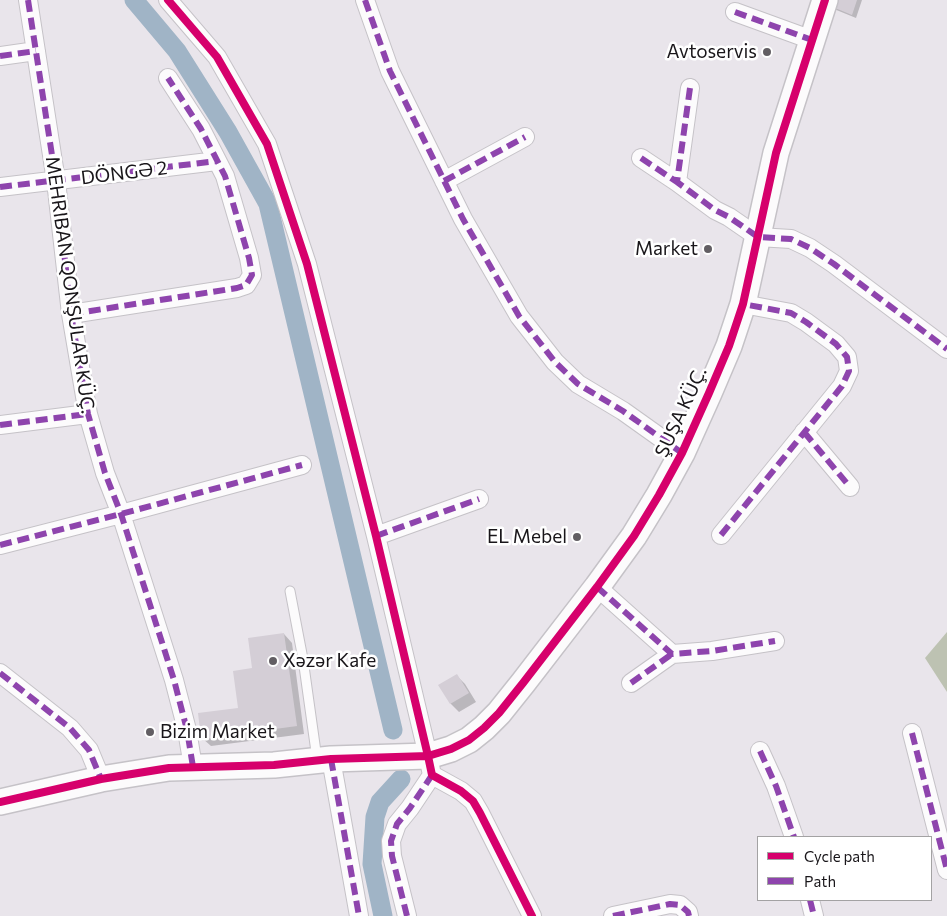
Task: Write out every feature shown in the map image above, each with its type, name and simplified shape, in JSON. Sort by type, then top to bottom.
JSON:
[{"type":"street","name":"MEHRIBAN QONŞULAR KÜÇ.","points":[[28,0],[56,181],[71,314],[88,414],[105,473],[121,514],[174,680],[187,730],[193,766]]},
{"type":"street","points":[[168,0],[217,57],[267,144],[307,264],[376,536],[430,766],[473,801],[532,916]]},
{"type":"street","points":[[364,0],[390,71],[463,219],[519,316],[555,362],[578,384],[623,411],[682,453]]},
{"type":"street","name":"ŞUŞA KÜÇ.","points":[[0,802],[101,779],[193,766],[274,765],[324,760],[430,766],[452,749],[469,740],[489,723],[523,683],[634,536],[659,496],[682,453],[710,393],[743,304],[776,153],[825,0]]},
{"type":"street","points":[[735,12],[812,40]]},
{"type":"street","points":[[0,56],[36,51]]},
{"type":"street","points":[[71,314],[237,288],[246,285],[252,275],[249,258],[225,176],[201,129],[168,78]]},
{"type":"street","points":[[677,182],[690,88]]},
{"type":"street","points":[[444,181],[525,137]]},
{"type":"street","points":[[640,158],[758,237],[791,239],[810,248],[947,349]]},
{"type":"street","name":"DÖNGƏ 2","points":[[0,187],[218,161]]},
{"type":"street","points":[[720,535],[842,386],[849,371],[847,357],[836,344],[806,322],[791,313],[743,304]]},
{"type":"street","points":[[0,425],[88,414]]},
{"type":"street","points":[[804,432],[850,487]]},
{"type":"street","points":[[0,544],[121,514],[302,465]]},
{"type":"street","points":[[376,536],[479,499]]},
{"type":"street","points":[[597,587],[672,654]]},
{"type":"street","points":[[631,683],[672,654],[712,651],[775,641]]},
{"type":"street","points":[[0,673],[70,728],[89,750],[101,779]]},
{"type":"street","points":[[912,734],[947,870]]},
{"type":"street","points":[[760,751],[776,786],[794,836]]},
{"type":"street","points":[[324,760],[359,916]]},
{"type":"street","points":[[407,916],[392,856],[391,841],[397,824],[410,808],[430,766]]},
{"type":"street","points":[[810,901],[814,916]]},
{"type":"street","points":[[613,916],[670,904],[680,905],[688,912],[689,916]]},
{"type":"lane","points":[[290,592],[324,760]]},
{"type":"green space","points":[[947,632],[947,692],[925,658]]},
{"type":"building","points":[[830,0],[857,0],[852,15],[828,5]]},
{"type":"building","points":[[284,633],[297,726],[201,739],[198,713],[238,708],[233,671],[252,668],[248,638]]},
{"type":"building","points":[[457,674],[469,693],[450,704],[438,685]]},
{"type":"waterway","points":[[134,0],[177,51],[228,132],[268,204],[393,730]]},
{"type":"waterway","points":[[383,916],[372,864],[375,817],[380,802],[401,779]]},
{"type":"marked path","points":[[28,0],[56,181],[71,314],[88,414],[105,473],[121,514],[174,680],[187,730],[193,767]]},
{"type":"marked path","points":[[365,0],[390,71],[463,219],[519,316],[555,362],[578,384],[623,411],[682,453]]},
{"type":"marked path","points":[[735,12],[812,40]]},
{"type":"marked path","points":[[0,56],[36,51]]},
{"type":"marked path","points":[[71,314],[237,288],[246,285],[252,275],[249,258],[225,176],[201,129],[168,78]]},
{"type":"marked path","points":[[690,88],[677,182],[715,210],[729,217],[758,237],[791,239],[810,248],[947,349]]},
{"type":"marked path","points":[[444,181],[525,137]]},
{"type":"marked path","points":[[641,158],[677,182]]},
{"type":"marked path","points":[[0,187],[217,161]]},
{"type":"marked path","points":[[721,535],[842,386],[849,371],[847,357],[836,344],[806,322],[791,313],[743,304]]},
{"type":"marked path","points":[[0,425],[88,414]]},
{"type":"marked path","points":[[804,432],[850,487]]},
{"type":"marked path","points":[[0,545],[302,465]]},
{"type":"marked path","points":[[376,536],[479,499]]},
{"type":"marked path","points":[[597,587],[672,654],[712,651],[775,641]]},
{"type":"marked path","points":[[631,683],[672,654]]},
{"type":"marked path","points":[[0,673],[70,728],[89,750],[101,779]]},
{"type":"marked path","points":[[912,733],[947,870]]},
{"type":"marked path","points":[[760,751],[776,786],[794,836]]},
{"type":"marked path","points":[[331,759],[359,916]]},
{"type":"marked path","points":[[407,916],[392,856],[391,841],[397,824],[432,775]]},
{"type":"marked path","points":[[810,901],[814,916]]},
{"type":"marked path","points":[[613,916],[670,904],[680,905],[688,912],[689,916]]},
{"type":"cycle path","points":[[168,0],[217,57],[267,144],[307,264],[376,536],[432,775],[461,791],[473,801],[532,916]]},
{"type":"cycle path","points":[[0,802],[101,779],[169,768],[274,765],[331,759],[428,756],[451,749],[469,740],[484,728],[499,713],[523,683],[634,536],[682,453],[729,346],[743,304],[776,153],[825,0]]},
{"type":"place","name":"Avtoservis","points":[[767,52]]},
{"type":"place","name":"Market","points":[[708,249]]},
{"type":"place","name":"EL Mebel","points":[[577,537]]},
{"type":"place","name":"Xəzər Kafe","points":[[273,661]]},
{"type":"place","name":"Bizim Market","points":[[150,732]]}]
